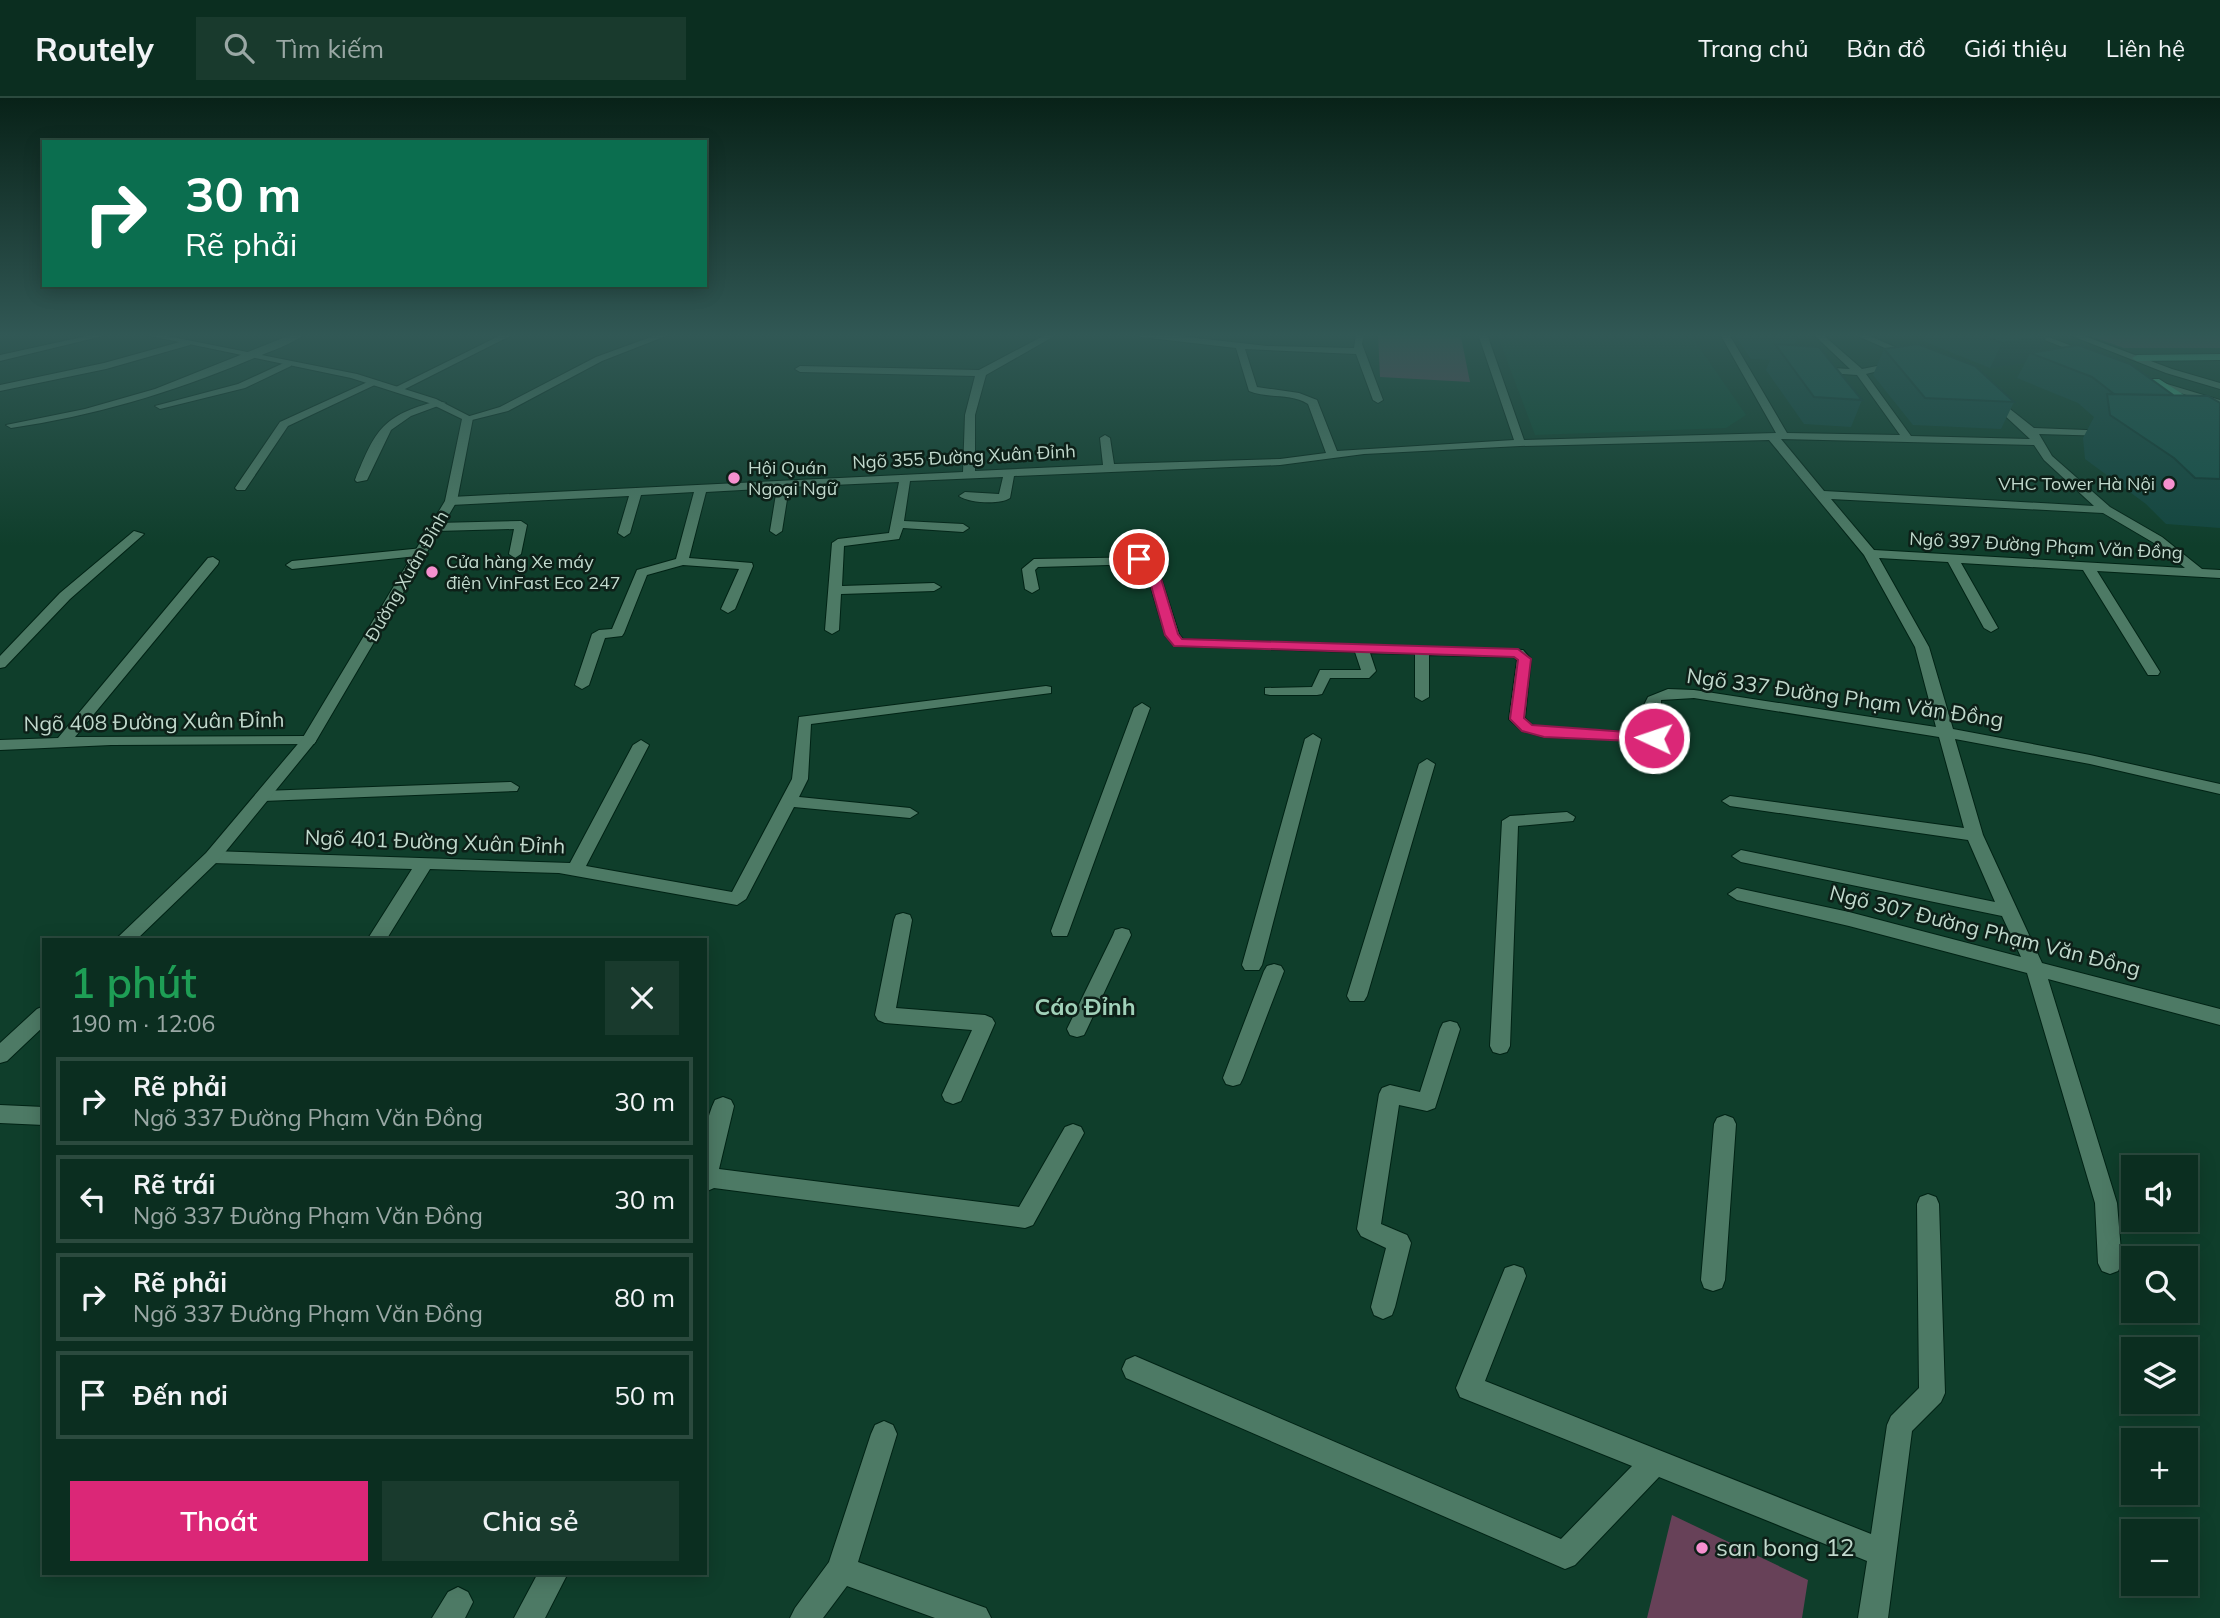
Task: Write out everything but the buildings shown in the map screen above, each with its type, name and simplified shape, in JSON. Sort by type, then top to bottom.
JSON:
[{"type":"main road","points":[[2192,405],[2220,423]]},
{"type":"street","points":[[11,425],[41,421],[107,405]]},
{"type":"street","points":[[160,406],[164,405]]},
{"type":"street","points":[[241,488],[284,424],[320,405]]},
{"type":"street","points":[[360,480],[376,439],[407,412],[434,405]]},
{"type":"street","points":[[444,405],[468,418],[512,405]]},
{"type":"street","points":[[969,475],[970,415],[973,405]]},
{"type":"street","points":[[1314,405],[1333,456]]},
{"type":"street","points":[[1507,405],[1520,443]]},
{"type":"street","points":[[1762,405],[1778,436],[1870,554],[1922,648],[1974,835],[2035,968],[2106,1203],[2110,1263]]},
{"type":"street","points":[[1883,405],[1906,437]]},
{"type":"street","points":[[2000,405],[2031,431],[2048,458],[2106,510],[2158,540],[2199,573]]},
{"type":"street","name":"Đường Xuân Đỉnh","points":[[126,938],[212,857],[308,741],[451,501],[468,418]]},
{"type":"street","points":[[2031,431],[2126,434]]},
{"type":"street","name":"Ngõ 355 Đường Xuân Đỉnh","points":[[451,501],[1109,468],[1279,463],[1333,456],[1520,443],[1778,436],[2039,442]]},
{"type":"street","points":[[1105,438],[1109,468]]},
{"type":"street","points":[[965,496],[1004,498],[1009,473]]},
{"type":"street","points":[[832,630],[838,543],[895,536],[905,478]]},
{"type":"street","points":[[776,531],[784,484]]},
{"type":"street","points":[[682,562],[701,488]]},
{"type":"street","points":[[624,533],[636,491]]},
{"type":"street","points":[[1824,495],[2106,510]]},
{"type":"street","points":[[436,527],[521,524],[515,554]]},
{"type":"street","points":[[897,524],[963,528]]},
{"type":"street","points":[[0,664],[65,596],[138,534]]},
{"type":"street","points":[[292,565],[423,552]]},
{"type":"street","name":"Ngõ 397 Đường Phạm Văn Đồng","points":[[1870,554],[2220,574]]},
{"type":"street","points":[[1952,558],[1991,628]]},
{"type":"street","name":"Ngõ 337 Đường Phạm Văn Đồng","points":[[1032,589],[1028,569],[1034,563],[1146,560],[1150,562],[1172,635],[1179,643],[1518,653],[1524,659],[1517,719],[1527,728],[1544,732],[1654,738],[1652,705],[1655,697],[1668,693],[1694,694],[1944,732],[2078,756],[2220,789]]},
{"type":"street","points":[[63,742],[213,561]]},
{"type":"street","points":[[582,685],[599,634],[617,633],[642,572],[682,562],[747,566],[728,609]]},
{"type":"street","points":[[2088,567],[2153,672]]},
{"type":"street","points":[[835,590],[934,587]]},
{"type":"street","points":[[1270,691],[1317,691],[1325,673],[1364,675],[1369,670],[1362,648]]},
{"type":"street","points":[[1422,649],[1422,697]]},
{"type":"street","points":[[910,813],[789,801],[800,779],[804,720],[1046,690]]},
{"type":"street","points":[[1060,931],[1142,708]]},
{"type":"street","points":[[1252,965],[1313,739]]},
{"type":"street","name":"Ngõ 408 Đường Xuân Đỉnh","points":[[0,746],[63,742],[308,741]]},
{"type":"street","points":[[575,870],[641,744]]},
{"type":"street","points":[[1357,996],[1427,764]]},
{"type":"street","points":[[263,796],[511,787]]},
{"type":"street","name":"Ngõ 401 Đường Xuân Đỉnh","points":[[212,857],[575,870],[737,899],[789,801]]},
{"type":"street","points":[[1730,802],[1974,835]]},
{"type":"street","points":[[1500,1046],[1510,821],[1567,817]]},
{"type":"street","points":[[1741,856],[2010,911]]},
{"type":"street","points":[[377,938],[424,864]]},
{"type":"street","name":"Ngõ 307 Đường Phạm Văn Đồng","points":[[1737,894],[1849,919],[2220,1017]]},
{"type":"street","points":[[903,920],[885,1015],[985,1023],[953,1095]]},
{"type":"street","points":[[1077,1029],[1122,935]]},
{"type":"street","points":[[1233,1078],[1274,971]]},
{"type":"street","points":[[0,1055],[42,1016]]},
{"type":"street","points":[[1383,1307],[1399,1243],[1369,1229],[1390,1094],[1426,1102],[1450,1028]]},
{"type":"street","points":[[707,1175],[723,1106]]},
{"type":"street","points":[[0,1114],[42,1116]]},
{"type":"street","points":[[1713,1280],[1726,1124]]},
{"type":"street","points":[[707,1179],[1025,1218],[1073,1133]]},
{"type":"street","points":[[1873,1618],[1900,1425],[1932,1393],[1928,1204]]},
{"type":"street","points":[[1514,1276],[1469,1388],[1882,1553]]},
{"type":"street","points":[[1135,1369],[1564,1555],[1654,1462]]},
{"type":"street","points":[[805,1618],[841,1570],[884,1434]]},
{"type":"street","points":[[841,1570],[976,1618]]},
{"type":"street","points":[[529,1618],[553,1575]]},
{"type":"shaded area","points":[[1524,405],[1739,405],[1746,415],[1726,428],[1535,435]]},
{"type":"shaded area","name":"san bong 12","points":[[1672,1515],[1808,1580],[1802,1618],[1647,1618]]},
{"type":"place","name":"Hội Quán Ngoại Ngữ","points":[[734,478]]},
{"type":"place","name":"VHC Tower Hà Nội","points":[[2169,484]]},
{"type":"place","name":"Cửa hàng Xe máy điện VinFast Eco 247","points":[[432,572]]},
{"type":"place","name":"san bong 12","points":[[1702,1548]]},
{"type":"district","name":"Cáo Đỉnh","points":[[1085,1007]]},
{"type":"route","points":[[1139,559],[1150,562],[1172,635],[1179,643],[1193,646],[1518,653],[1524,659],[1517,719],[1527,728],[1544,732],[1654,738]]}]
